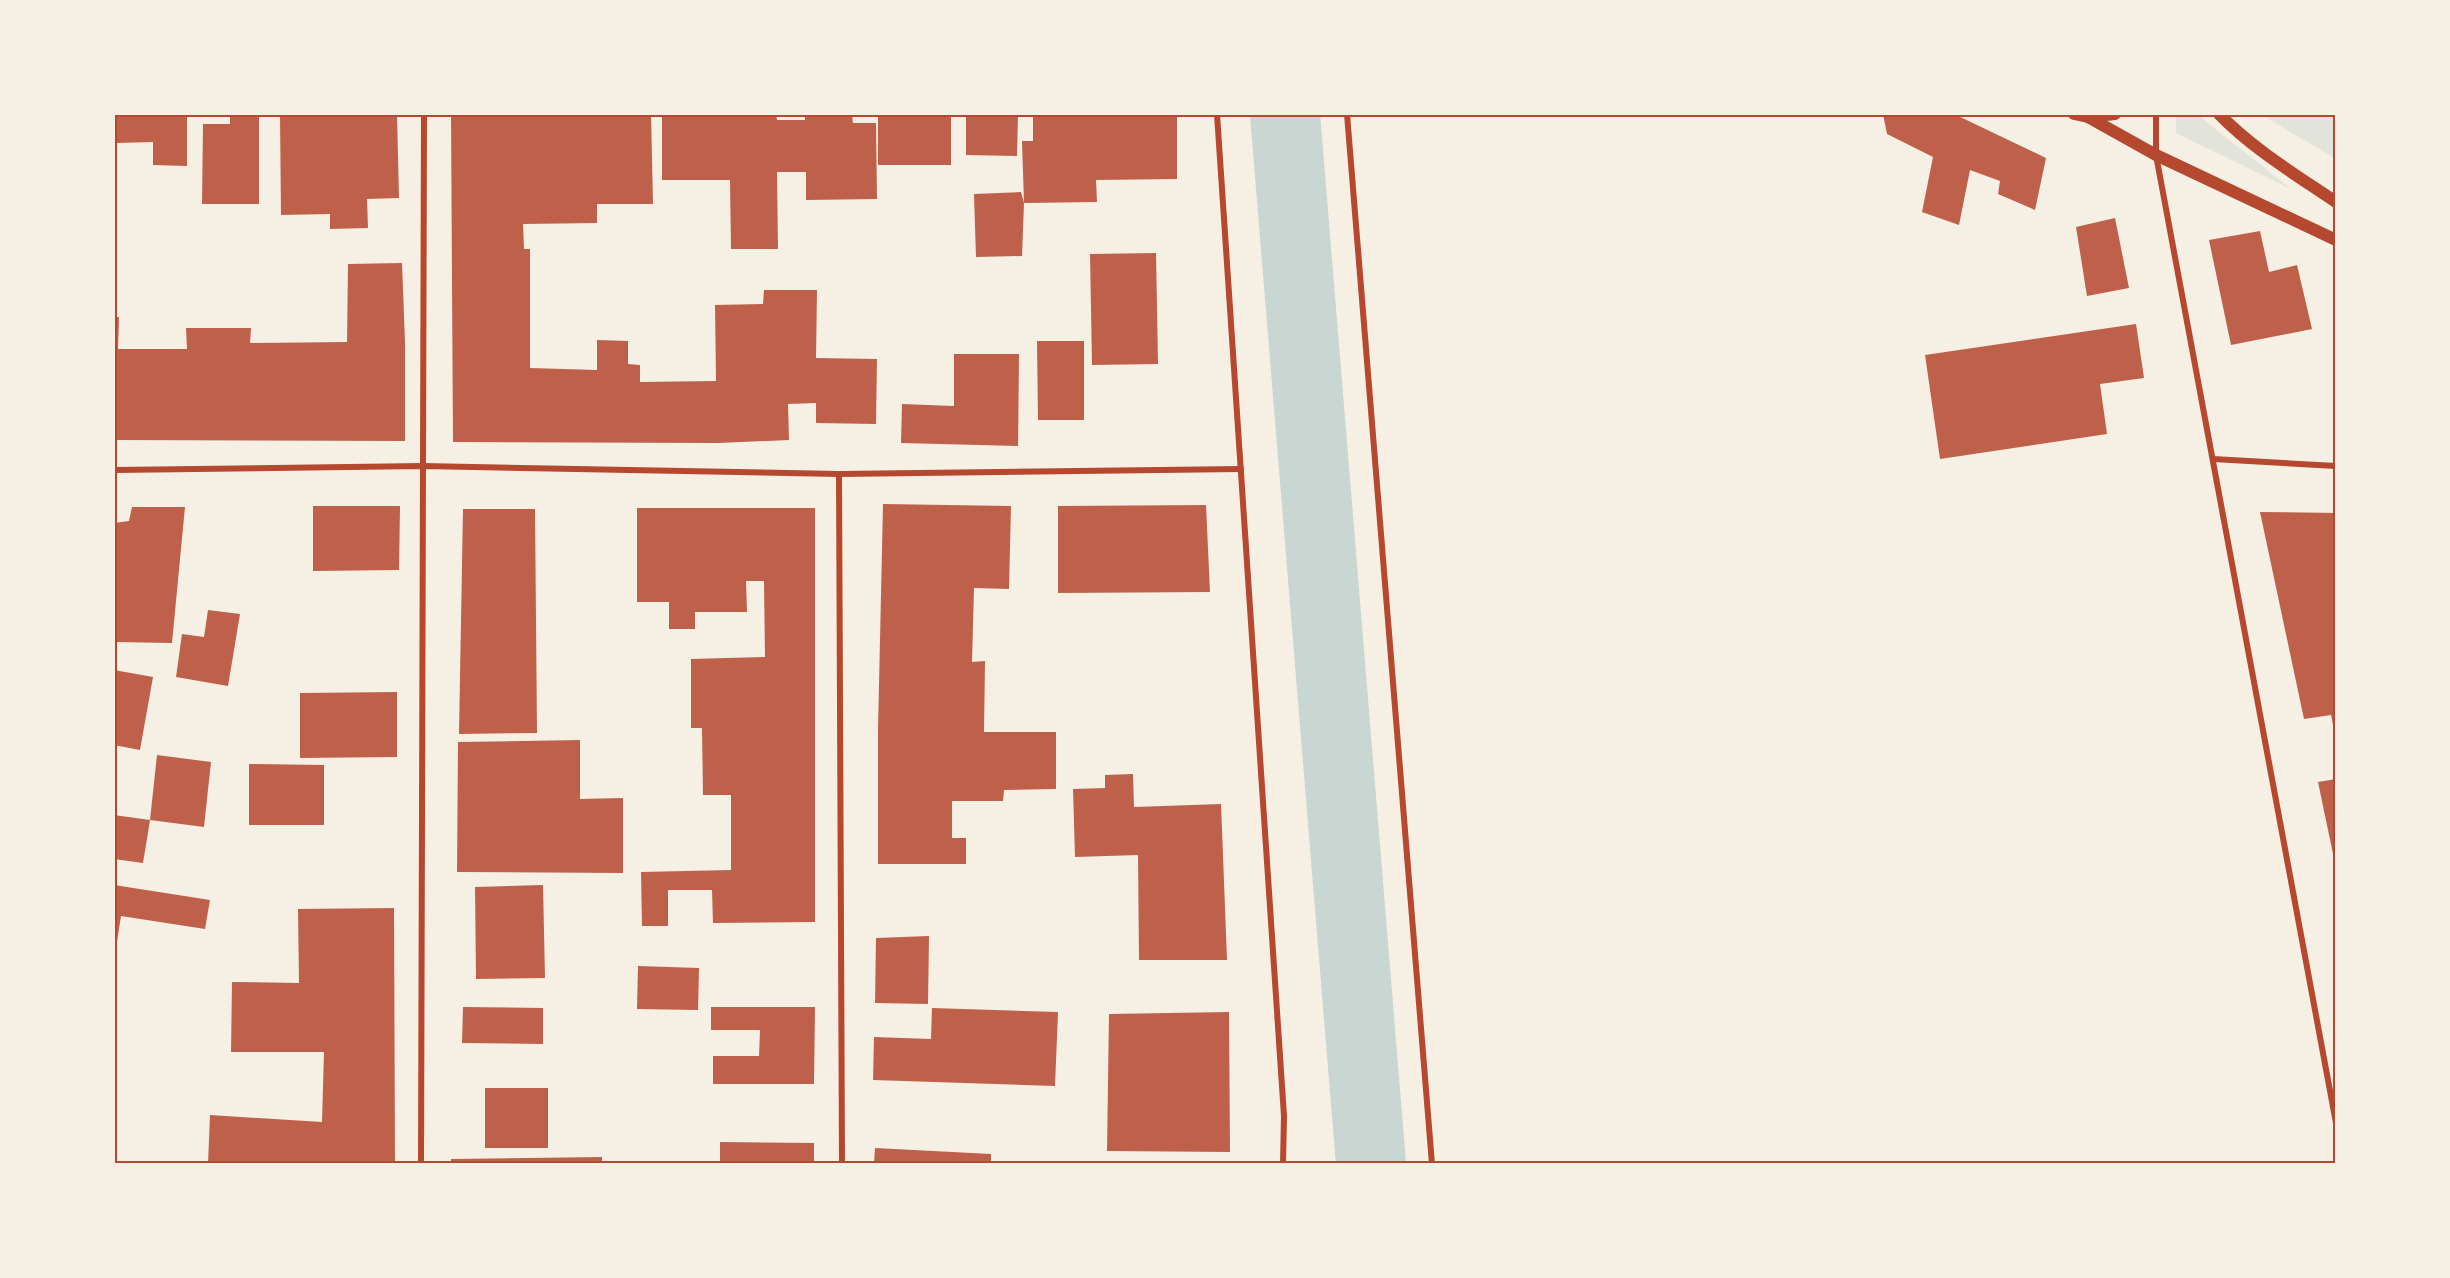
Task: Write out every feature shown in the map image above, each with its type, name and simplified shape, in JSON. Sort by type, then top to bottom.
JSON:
[{"type":"main road","points":[[2074,114],[2088,117],[2156,154],[2336,240]]},
{"type":"main road","points":[[2088,117],[2115,114]]},
{"type":"main road","points":[[2219,114],[2237,132],[2336,202]]},
{"type":"street","points":[[421,1164],[424,114]]},
{"type":"street","points":[[1217,114],[1284,1116],[1283,1164]]},
{"type":"street","points":[[1347,114],[1432,1164]]},
{"type":"street","points":[[2156,114],[2156,154],[2336,1123]]},
{"type":"street","points":[[2213,459],[2336,465]]},
{"type":"street","points":[[114,470],[423,466],[839,474],[1241,469]]},
{"type":"street","points":[[839,474],[842,1164]]},
{"type":"shaded area","points":[[2176,114],[2201,114],[2204,120],[2291,189],[2176,133]]},
{"type":"shaded area","points":[[2260,114],[2336,114],[2336,159]]},
{"type":"building","points":[[117,114],[187,114],[187,166],[153,165],[153,142],[117,143],[117,190],[114,190],[114,133],[117,133]]},
{"type":"building","points":[[230,114],[259,114],[259,204],[202,204],[203,124],[230,124]]},
{"type":"building","points":[[280,114],[397,114],[399,198],[367,199],[368,228],[330,229],[330,214],[281,215]]},
{"type":"building","points":[[451,114],[651,114],[653,204],[597,204],[597,223],[523,224],[524,249],[530,249],[530,368],[597,370],[597,340],[628,341],[628,364],[640,365],[640,382],[716,381],[715,305],[763,304],[764,290],[817,290],[816,358],[877,359],[876,424],[816,423],[816,403],[788,404],[789,440],[718,443],[453,442]]},
{"type":"building","points":[[662,114],[776,114],[777,120],[805,120],[805,114],[852,114],[853,123],[876,123],[877,199],[806,200],[806,172],[777,172],[778,249],[731,249],[730,180],[662,180]]},
{"type":"building","points":[[878,114],[951,114],[951,165],[878,165]]},
{"type":"building","points":[[966,114],[1018,114],[1017,156],[966,155]]},
{"type":"building","points":[[1033,114],[1177,114],[1177,179],[1096,180],[1097,202],[1024,203],[1022,141],[1033,141]]},
{"type":"building","points":[[1883,114],[1954,114],[2046,158],[2035,210],[1998,194],[2000,181],[1970,170],[1959,225],[1922,212],[1933,157],[1887,134]]},
{"type":"building","points":[[1021,192],[1024,203],[1022,256],[976,257],[974,194]]},
{"type":"building","points":[[2115,218],[2129,288],[2087,296],[2076,227]]},
{"type":"building","points":[[2260,231],[2269,272],[2297,265],[2312,329],[2231,345],[2209,240]]},
{"type":"building","points":[[1156,253],[1158,364],[1092,365],[1090,254]]},
{"type":"building","points":[[402,263],[405,441],[114,440],[114,317],[119,317],[118,349],[187,349],[186,328],[251,328],[250,343],[347,342],[348,264]]},
{"type":"building","points":[[2136,324],[2144,378],[2100,384],[2107,434],[1940,459],[1925,355]]},
{"type":"building","points":[[1037,341],[1084,341],[1084,420],[1038,420]]},
{"type":"building","points":[[954,354],[1019,354],[1018,446],[901,443],[902,404],[954,406]]},
{"type":"building","points":[[883,504],[1011,506],[1009,589],[974,588],[972,662],[985,661],[984,732],[1056,732],[1056,789],[1004,790],[1003,801],[952,801],[952,838],[966,838],[966,864],[878,864],[878,731]]},
{"type":"building","points":[[1206,505],[1210,592],[1058,593],[1058,506]]},
{"type":"building","points":[[313,506],[400,506],[399,570],[313,571]]},
{"type":"building","points":[[132,507],[185,507],[172,643],[114,642],[114,523],[129,521]]},
{"type":"building","points":[[637,508],[815,508],[815,922],[713,923],[712,890],[668,890],[668,926],[642,926],[641,872],[731,870],[731,795],[703,795],[702,728],[691,728],[691,659],[765,657],[764,581],[746,581],[747,612],[695,612],[695,629],[669,629],[669,602],[637,602]]},
{"type":"building","points":[[463,509],[535,509],[537,733],[459,734]]},
{"type":"building","points":[[2260,512],[2336,513],[2336,739],[2331,715],[2304,719]]},
{"type":"building","points":[[208,610],[240,614],[228,686],[176,677],[182,634],[204,637]]},
{"type":"building","points":[[114,670],[153,677],[140,750],[114,745]]},
{"type":"building","points":[[397,692],[397,757],[300,758],[300,693]]},
{"type":"building","points":[[580,740],[580,799],[623,798],[623,873],[457,872],[458,742]]},
{"type":"building","points":[[157,755],[211,762],[204,827],[150,820]]},
{"type":"building","points":[[249,764],[324,765],[324,825],[249,825]]},
{"type":"building","points":[[1133,774],[1134,807],[1221,804],[1227,960],[1139,960],[1138,855],[1075,857],[1073,789],[1105,788],[1105,775]]},
{"type":"building","points":[[2336,779],[2336,853],[2333,854],[2318,782]]},
{"type":"building","points":[[114,815],[150,820],[143,863],[114,859]]},
{"type":"building","points":[[114,885],[210,900],[205,929],[121,916],[114,961]]},
{"type":"building","points":[[543,885],[545,978],[476,979],[475,887]]},
{"type":"building","points":[[394,908],[395,1164],[208,1164],[210,1115],[322,1122],[324,1052],[231,1052],[232,982],[299,983],[298,909]]},
{"type":"building","points":[[929,936],[928,1004],[875,1003],[876,938]]},
{"type":"building","points":[[638,966],[699,968],[698,1010],[637,1009]]},
{"type":"building","points":[[463,1007],[543,1008],[543,1044],[462,1043]]},
{"type":"building","points":[[711,1007],[815,1007],[814,1084],[713,1084],[713,1056],[759,1056],[760,1030],[711,1030]]},
{"type":"building","points":[[932,1008],[1058,1012],[1055,1086],[873,1080],[874,1037],[931,1039]]},
{"type":"building","points":[[1229,1012],[1230,1152],[1107,1151],[1109,1014]]},
{"type":"building","points":[[485,1088],[548,1088],[548,1148],[485,1148]]},
{"type":"building","points":[[720,1142],[814,1143],[814,1164],[720,1164]]},
{"type":"building","points":[[875,1148],[991,1154],[991,1164],[874,1164]]},
{"type":"building","points":[[602,1157],[602,1164],[451,1164],[451,1159]]},
{"type":"waterway","points":[[1285,114],[1371,1164]]}]
